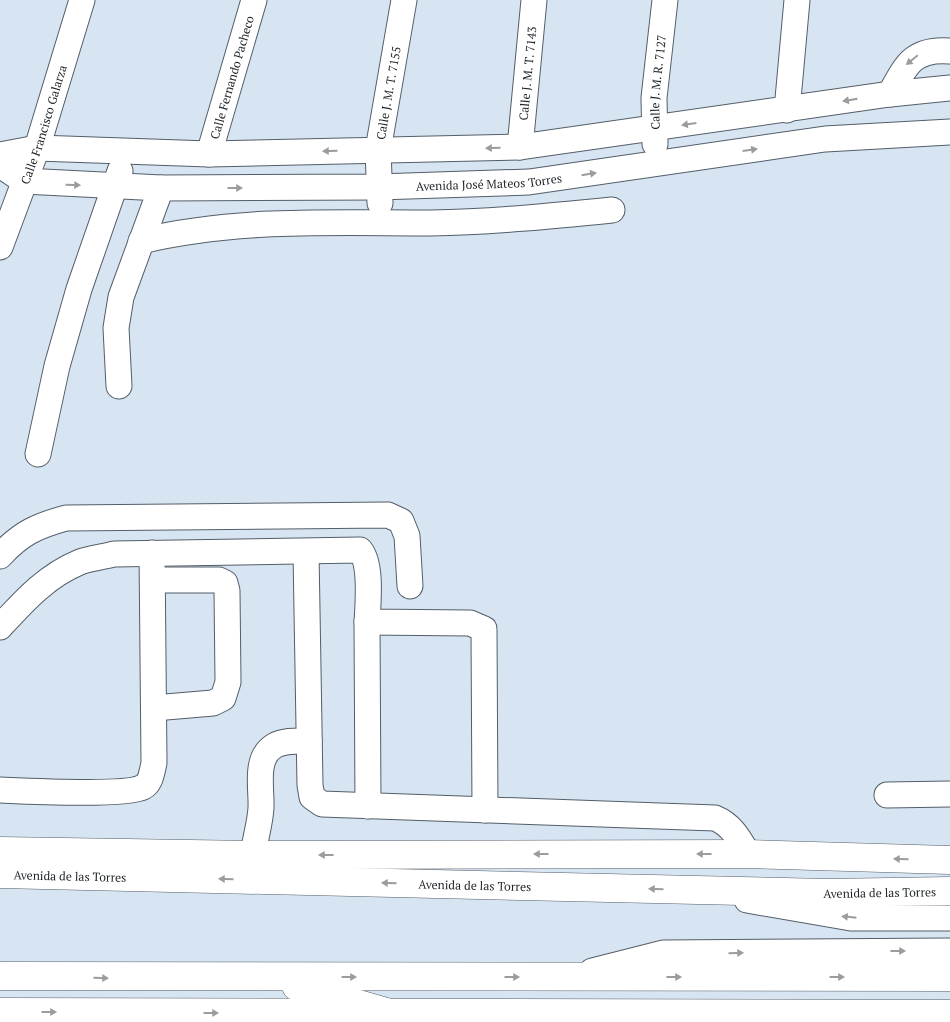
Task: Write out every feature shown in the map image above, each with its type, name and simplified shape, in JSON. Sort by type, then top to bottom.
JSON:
[{"type":"main road","points":[[0,851],[252,855],[748,854],[950,860]]},
{"type":"main road","name":"Avenida de las Torres","points":[[0,874],[828,893],[950,891]]},
{"type":"main road","points":[[0,976],[266,978],[950,977]]},
{"type":"main road","points":[[266,978],[393,1014]]},
{"type":"main road","points":[[0,1012],[106,1017],[393,1014],[950,1014]]},
{"type":"street","name":"Calle Francisco Galarza","points":[[0,247],[37,148],[82,0]]},
{"type":"street","name":"Calle Fernando Pacheco","points":[[209,154],[254,0]]},
{"type":"street","name":"Calle J. M. T. 7155","points":[[382,222],[378,186],[378,150],[404,0]]},
{"type":"street","name":"Calle J. M. T. 7143","points":[[520,147],[534,0]]},
{"type":"street","name":"Calle J. M. R. 7127","points":[[656,164],[654,98],[664,0]]},
{"type":"street","points":[[787,110],[798,0]]},
{"type":"street","points":[[890,94],[906,65],[916,56],[936,50],[950,51]]},
{"type":"street","points":[[0,155],[37,148],[209,154],[520,147],[890,94],[950,88]]},
{"type":"street","name":"Avenida José Mateos Torres","points":[[24,181],[161,188],[491,183],[544,180],[825,139],[950,132]]},
{"type":"street","points":[[446,184],[447,149]]},
{"type":"street","points":[[38,454],[57,366],[79,289],[116,186],[124,151]]},
{"type":"street","points":[[0,165],[24,181]]},
{"type":"street","points":[[543,217],[544,180]]},
{"type":"street","points":[[491,183],[492,220]]},
{"type":"street","points":[[119,386],[116,328],[121,297],[161,188]]},
{"type":"street","points":[[141,241],[168,234],[246,224],[492,220],[612,210]]},
{"type":"street","points":[[0,556],[16,538],[42,524],[66,518],[388,515],[401,521],[408,536],[410,586]]},
{"type":"street","points":[[0,627],[32,593],[52,576],[74,565],[114,554],[360,550],[366,557],[368,597],[368,806]]},
{"type":"street","points":[[306,552],[309,740],[312,797],[322,804],[332,806],[715,818],[726,822],[748,854]]},
{"type":"street","points":[[0,790],[123,792],[144,787],[150,780],[154,763],[152,553]]},
{"type":"street","points":[[153,580],[219,580],[225,584],[228,592],[228,682],[222,698],[213,703],[154,708]]},
{"type":"street","points":[[367,622],[470,622],[484,629],[485,810]]},
{"type":"street","points":[[252,855],[261,808],[261,766],[265,755],[274,746],[286,742],[309,740]]},
{"type":"street","points":[[888,795],[950,794]]},
{"type":"street","points":[[688,890],[851,918],[950,918]]},
{"type":"street","points":[[567,977],[663,954],[950,951]]}]
